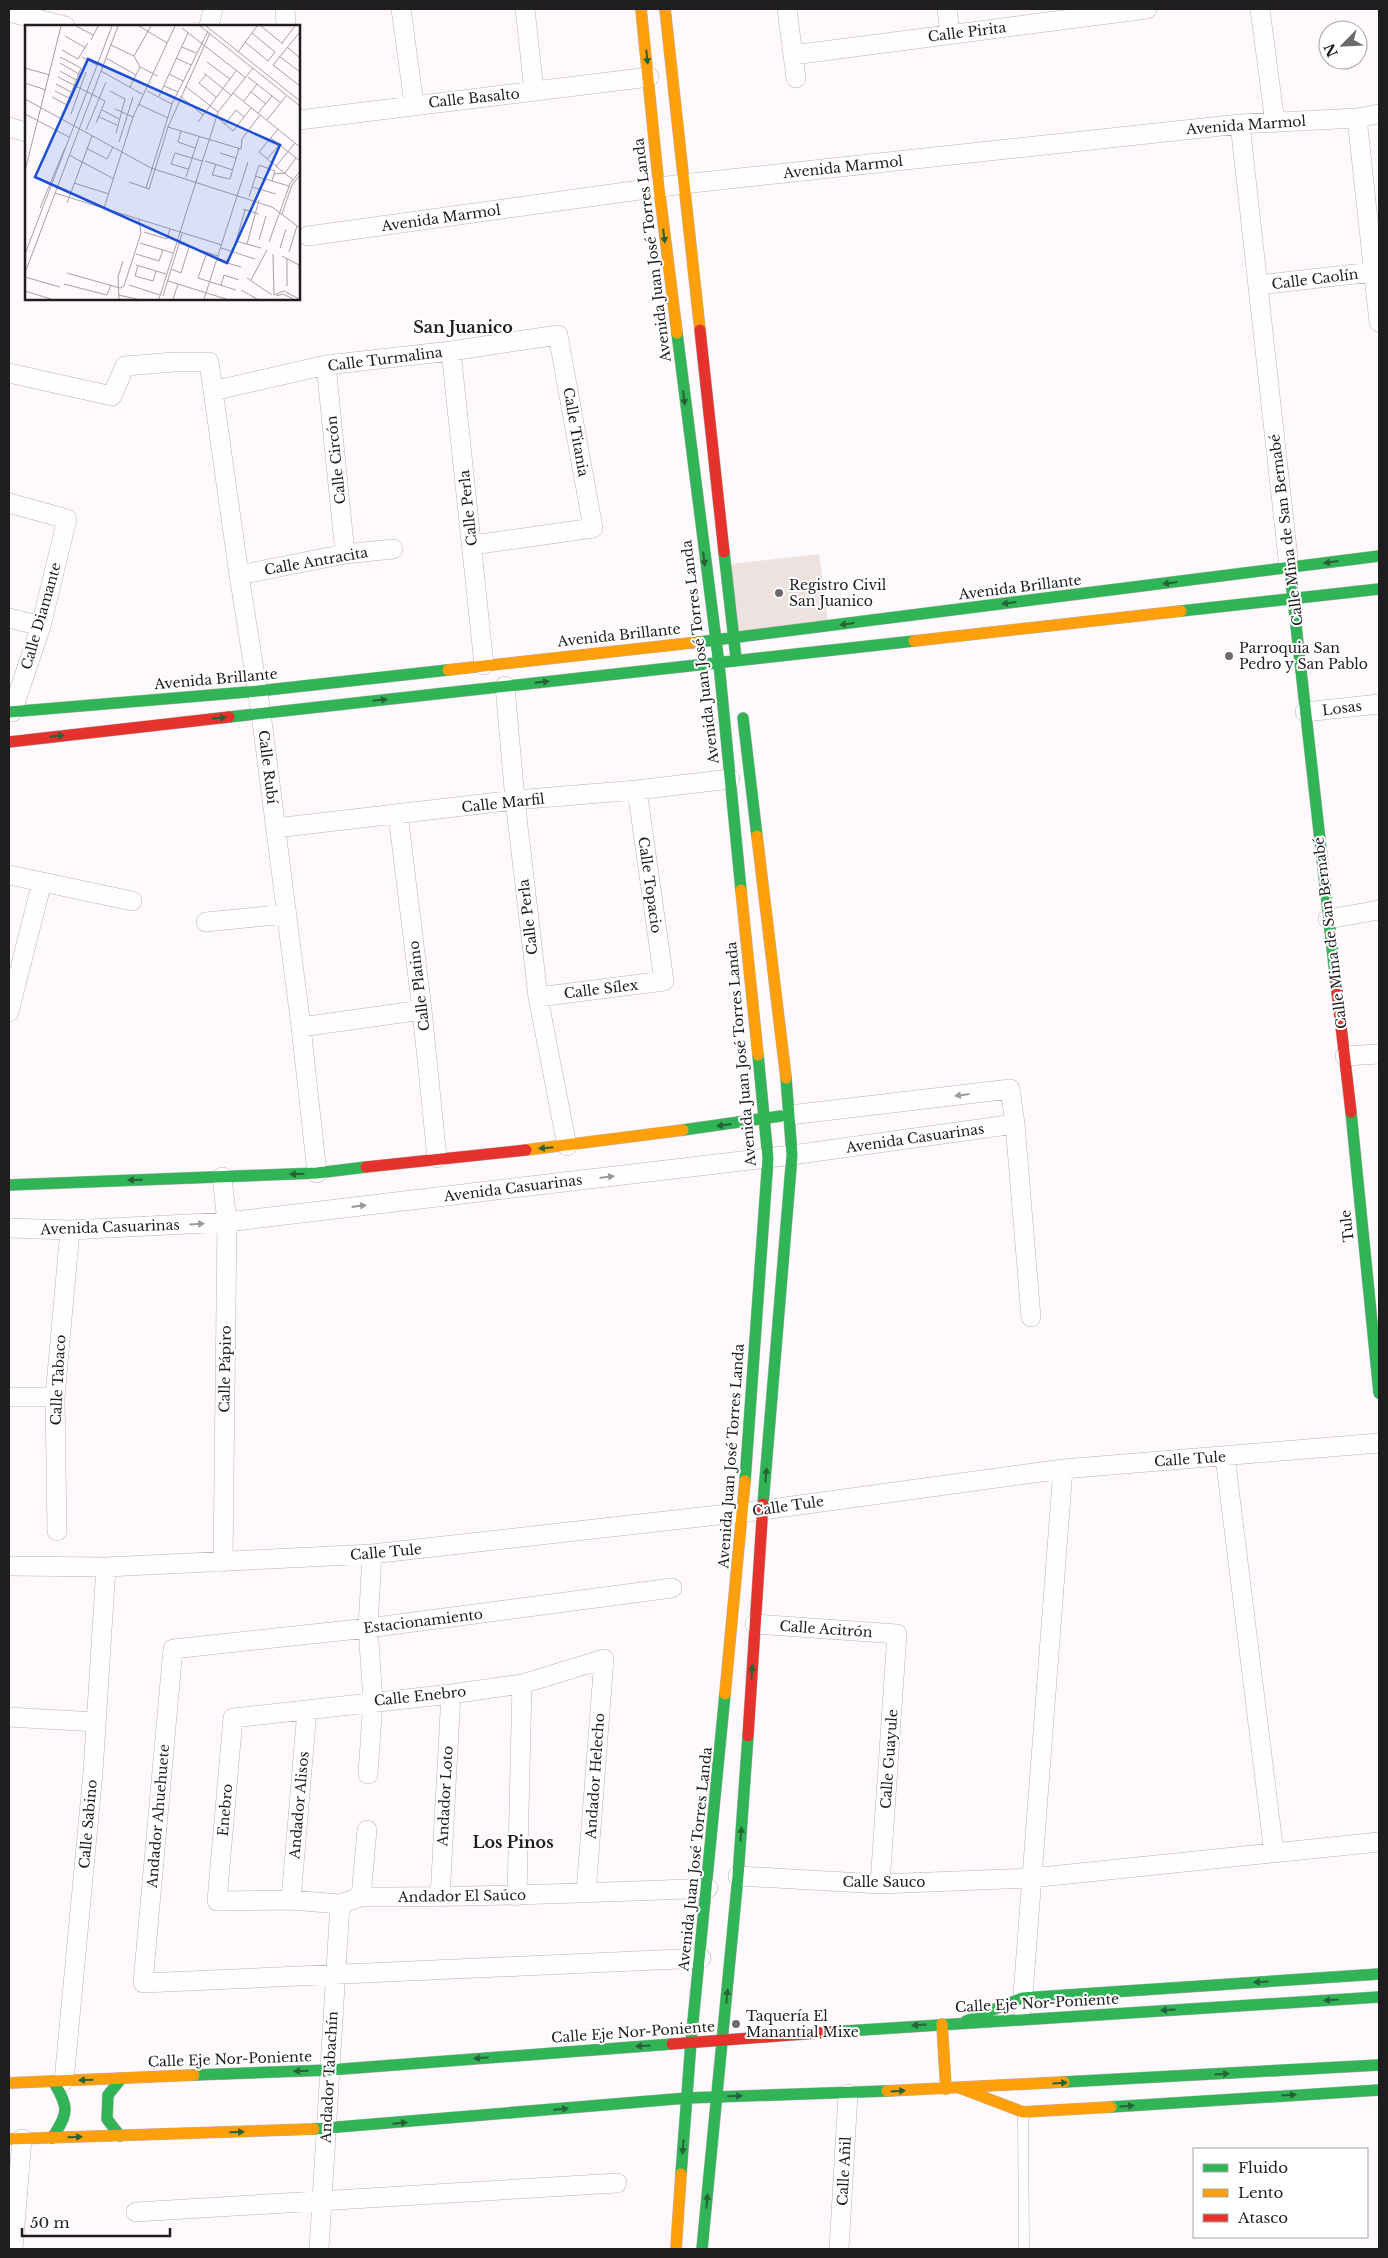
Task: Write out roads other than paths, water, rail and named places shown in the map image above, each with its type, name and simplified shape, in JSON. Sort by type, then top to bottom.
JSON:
[{"type":"main road","name":"Avenida Juan José Torres Landa","points":[[641,9],[649,77],[658,188],[718,664],[768,1158],[743,1512],[692,2042],[676,2249]]},
{"type":"main road","points":[[665,9],[737,667]]},
{"type":"main road","name":"Avenida Brillante","points":[[11,712],[258,691],[733,638],[1379,556]]},
{"type":"main road","name":"Calle Mina de San Bernabé","points":[[1289,568],[1294,598],[1328,919],[1345,1056]]},
{"type":"main road","points":[[9,742],[504,686],[718,664],[737,667],[1379,589]]},
{"type":"main road","points":[[702,2249],[738,1876],[763,1510],[792,1155],[790,1115],[741,701]]},
{"type":"main road","name":"Tule","points":[[1345,1056],[1379,1393]]},
{"type":"main road","points":[[9,1185],[316,1173],[437,1158],[567,1146],[790,1115]]},
{"type":"main road","points":[[963,2022],[1022,1998],[1379,1974]]},
{"type":"main road","name":"Calle Eje Nor-Poniente","points":[[9,2083],[330,2070],[963,2022],[1379,1997]]},
{"type":"main road","points":[[942,2024],[946,2089]]},
{"type":"main road","points":[[15,2139],[326,2129],[717,2096],[848,2094],[1379,2065]]},
{"type":"main road","points":[[120,2136],[107,2119],[108,2095],[121,2079]]},
{"type":"main road","points":[[52,2138],[66,2118],[66,2102],[58,2081]]},
{"type":"main road","points":[[960,2088],[1022,2112],[1379,2090]]},
{"type":"street","points":[[209,25],[213,9]]},
{"type":"street","points":[[285,9],[286,25]]},
{"type":"street","points":[[400,9],[414,104]]},
{"type":"street","points":[[525,9],[534,91]]},
{"type":"street","points":[[787,9],[796,78]]},
{"type":"street","points":[[947,9],[950,34]]},
{"type":"street","name":"Calle Pirita","points":[[793,54],[1143,9]]},
{"type":"street","points":[[1260,9],[1275,123]]},
{"type":"street","points":[[9,12],[61,25]]},
{"type":"street","name":"Calle Basalto","points":[[300,120],[414,104],[649,77]]},
{"type":"street","name":"Avenida Marmol","points":[[308,236],[683,184],[1240,124],[1358,118],[1379,114]]},
{"type":"street","points":[[1358,118],[1374,242],[1372,272],[1379,322]]},
{"type":"street","name":"Calle Mina de San Bernabé","points":[[1240,124],[1289,568]]},
{"type":"street","points":[[9,127],[25,132]]},
{"type":"street","name":"Calle Caolín","points":[[1258,285],[1372,272]]},
{"type":"street","name":"Calle Turmalina","points":[[213,390],[326,365],[451,351],[558,335]]},
{"type":"street","name":"Calle Titania","points":[[473,545],[593,528],[558,335]]},
{"type":"street","name":"Calle Perla","points":[[451,351],[473,545],[484,665]]},
{"type":"street","name":"Calle Rubí","points":[[9,373],[112,396],[125,366],[174,362],[209,362],[239,575],[261,713],[301,1027],[316,1173]]},
{"type":"street","name":"Calle Circón","points":[[326,365],[345,554]]},
{"type":"street","name":"Calle Diamante","points":[[9,503],[67,519],[41,626],[11,712]]},
{"type":"street","name":"Calle Antracita","points":[[239,575],[345,554],[393,550]]},
{"type":"street","points":[[9,618],[41,626]]},
{"type":"street","name":"Calle Perla","points":[[504,686],[538,997],[567,1146]]},
{"type":"street","name":"Losas","points":[[1306,712],[1379,704]]},
{"type":"street","name":"Calle Marfil","points":[[276,828],[515,800],[637,790],[730,779]]},
{"type":"street","name":"Calle Topacio","points":[[637,790],[664,980]]},
{"type":"street","name":"Calle Platino","points":[[398,814],[422,1010],[437,1158]]},
{"type":"street","points":[[9,875],[132,901]]},
{"type":"street","points":[[9,1012],[42,882]]},
{"type":"street","points":[[1328,919],[1379,910]]},
{"type":"street","points":[[206,922],[287,914]]},
{"type":"street","name":"Calle Sílex","points":[[538,997],[664,980]]},
{"type":"street","points":[[301,1027],[422,1010]]},
{"type":"street","points":[[1345,1056],[1379,1054]]},
{"type":"street","points":[[790,1115],[1010,1089],[1015,1124],[1031,1317]]},
{"type":"street","name":"Avenida Casuarinas","points":[[9,1228],[70,1230],[226,1222],[768,1158],[1015,1124]]},
{"type":"street","name":"Calle Pápiro","points":[[222,1177],[226,1222],[223,1562]]},
{"type":"street","name":"Calle Tabaco","points":[[57,1531],[55,1397],[70,1230]]},
{"type":"street","points":[[9,1396],[55,1397]]},
{"type":"street","name":"Calle Tule","points":[[9,1566],[106,1567],[372,1554],[763,1510],[1063,1469],[1379,1443]]},
{"type":"street","points":[[1225,1456],[1274,1853]]},
{"type":"street","points":[[1021,2019],[1063,1469]]},
{"type":"street","points":[[368,1774],[374,1701],[368,1628],[372,1554]]},
{"type":"street","name":"Calle Sabino","points":[[58,2081],[96,1722],[106,1567]]},
{"type":"street","name":"Estacionamiento","points":[[173,1650],[368,1628],[672,1588]]},
{"type":"street","name":"Calle Acitrón","points":[[755,1624],[897,1634]]},
{"type":"street","name":"Calle Guayule","points":[[880,1884],[897,1634]]},
{"type":"street","name":"Andador Ahuehuete","points":[[173,1650],[143,1983],[334,1974]]},
{"type":"street","name":"Calle Enebro","points":[[234,1718],[374,1701],[451,1694],[522,1684],[604,1659]]},
{"type":"street","name":"Andador Helecho","points":[[586,1893],[604,1659]]},
{"type":"street","points":[[517,1896],[522,1684]]},
{"type":"street","name":"Andador Loto","points":[[440,1897],[451,1694]]},
{"type":"street","name":"Andador Alisos","points":[[291,1900],[308,1710]]},
{"type":"street","points":[[9,1717],[96,1722]]},
{"type":"street","name":"Enebro","points":[[217,1901],[234,1718]]},
{"type":"street","points":[[361,1897],[367,1830]]},
{"type":"street","name":"Calle Sauco","points":[[738,1876],[880,1884],[1031,1878],[1379,1842]]},
{"type":"street","name":"Andador El Saúco","points":[[217,1901],[291,1900],[340,1904],[361,1897],[517,1896],[708,1888]]},
{"type":"street","name":"Andador Tabachín","points":[[319,2249],[334,1974],[340,1904]]},
{"type":"street","points":[[334,1974],[701,1958]]},
{"type":"street","name":"Calle Añil","points":[[839,2249],[848,2094]]},
{"type":"street","points":[[13,2249],[15,2139]]},
{"type":"street","points":[[136,2212],[617,2183]]},
{"type":"lane","points":[[1022,2112],[1024,2249]]},
{"type":"place","name":"Registro Civil San Juanico","points":[[779,593]]},
{"type":"place","name":"Parroquia San Pedro y San Pablo","points":[[1229,656]]},
{"type":"place","name":"Taquería El Manantial Mixe","points":[[736,2024]]},
{"type":"district","name":"San Juanico","points":[[463,327]]},
{"type":"district","name":"Los Pinos","points":[[513,1842]]}]
